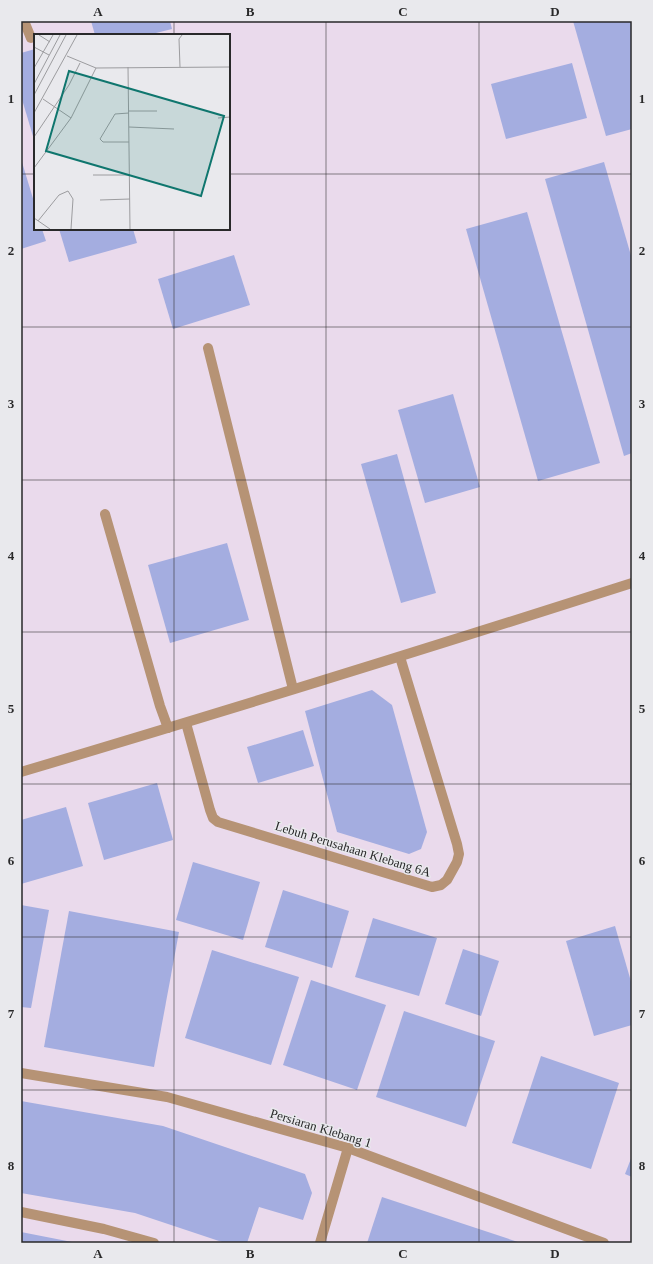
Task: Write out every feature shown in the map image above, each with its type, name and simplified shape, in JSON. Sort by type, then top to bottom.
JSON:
[{"type":"street","points":[[24,21],[31,38]]},
{"type":"street","points":[[208,348],[293,689]]},
{"type":"street","points":[[105,514],[160,706],[168,728]]},
{"type":"street","points":[[21,772],[400,657],[632,583]]},
{"type":"street","name":"Lebuh Perusahaan Klebang 6A","points":[[186,723],[210,810],[213,818],[218,822],[432,887],[441,885],[447,880],[457,862],[459,854],[400,657]]},
{"type":"street","name":"Persiaran Klebang 1","points":[[21,1073],[167,1096],[348,1148],[604,1243]]},
{"type":"street","points":[[320,1243],[348,1148]]},
{"type":"street","points":[[21,1212],[104,1229],[154,1243]]},
{"type":"shaded area","points":[[21,21],[632,21],[632,1243],[21,1243]]},
{"type":"building","points":[[91,21],[170,21],[172,29],[152,34],[95,34]]},
{"type":"building","points":[[573,21],[632,21],[632,129],[606,136]]},
{"type":"building","points":[[34,49],[34,140],[21,96],[21,53]]},
{"type":"building","points":[[572,63],[587,118],[506,139],[491,84]]},
{"type":"building","points":[[21,159],[34,202],[34,230],[42,230],[46,241],[21,249]]},
{"type":"building","points":[[604,162],[632,259],[632,453],[624,456],[545,179]]},
{"type":"building","points":[[527,212],[600,463],[538,481],[466,229]]},
{"type":"building","points":[[59,230],[133,230],[137,243],[69,262]]},
{"type":"building","points":[[234,255],[250,305],[173,329],[158,279]]},
{"type":"building","points":[[453,394],[480,487],[425,503],[398,410]]},
{"type":"building","points":[[397,454],[436,593],[401,603],[361,464]]},
{"type":"building","points":[[227,543],[249,620],[170,643],[148,565]]},
{"type":"building","points":[[372,690],[392,705],[427,832],[421,849],[409,854],[337,832],[305,711]]},
{"type":"building","points":[[303,730],[314,766],[258,783],[247,747]]},
{"type":"building","points":[[157,783],[173,840],[104,860],[88,803]]},
{"type":"building","points":[[66,807],[83,866],[21,884],[21,820]]},
{"type":"building","points":[[193,862],[260,882],[243,940],[176,920]]},
{"type":"building","points":[[283,890],[349,911],[332,968],[265,947]]},
{"type":"building","points":[[21,905],[49,910],[31,1008],[21,1007]]},
{"type":"building","points":[[69,911],[179,932],[154,1067],[44,1047]]},
{"type":"building","points":[[373,918],[437,938],[419,996],[355,977]]},
{"type":"building","points":[[615,926],[632,985],[632,1025],[594,1036],[566,941]]},
{"type":"building","points":[[463,949],[499,961],[481,1016],[445,1004]]},
{"type":"building","points":[[212,950],[299,977],[271,1065],[185,1038]]},
{"type":"building","points":[[311,980],[386,1005],[357,1090],[283,1065]]},
{"type":"building","points":[[404,1011],[495,1041],[466,1127],[376,1097]]},
{"type":"building","points":[[541,1056],[619,1083],[591,1169],[512,1143]]},
{"type":"building","points":[[21,1101],[163,1126],[305,1174],[312,1193],[303,1220],[259,1207],[247,1243],[225,1243],[135,1213],[21,1193]]},
{"type":"building","points":[[632,1156],[632,1177],[625,1174]]},
{"type":"building","points":[[382,1197],[521,1243],[367,1243]]},
{"type":"building","points":[[21,1232],[72,1242],[72,1243],[21,1243]]}]
